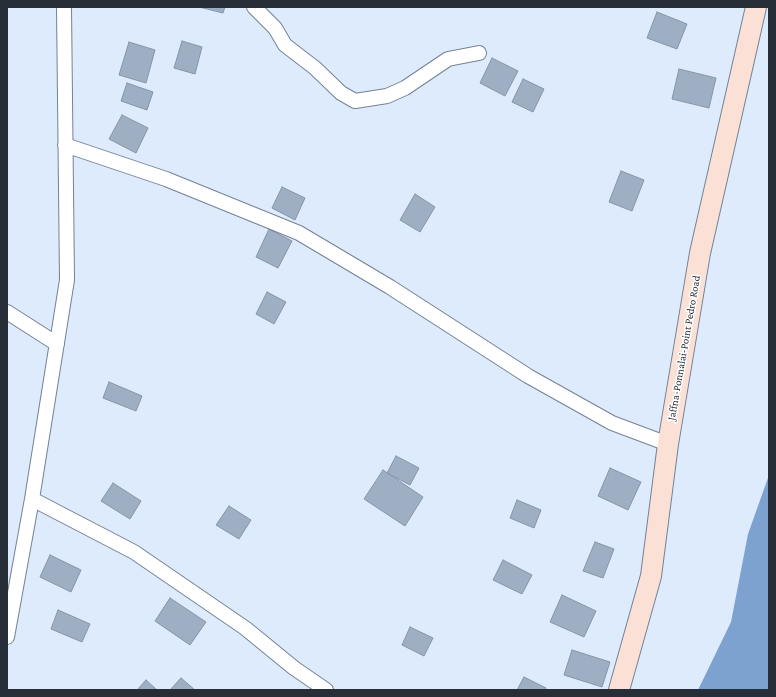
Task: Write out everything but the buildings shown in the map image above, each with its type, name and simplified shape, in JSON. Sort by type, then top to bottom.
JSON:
[{"type":"main road","name":"Jaffna-Ponnalai-Point Pedro Road","points":[[619,690],[651,576],[668,444],[700,253],[756,7]]},
{"type":"street","points":[[7,637],[32,499],[67,280],[64,7]]},
{"type":"street","points":[[254,7],[275,28],[285,45],[314,68],[341,93],[354,101],[387,96],[405,88],[448,59],[479,53]]},
{"type":"street","points":[[65,145],[166,179],[299,233],[390,287],[534,380],[612,423],[668,444]]},
{"type":"street","points":[[7,312],[57,344]]},
{"type":"street","points":[[32,499],[134,552],[245,628],[294,668],[326,690]]},
{"type":"water","points":[[769,475],[769,690],[698,690],[731,622],[748,534]]}]
